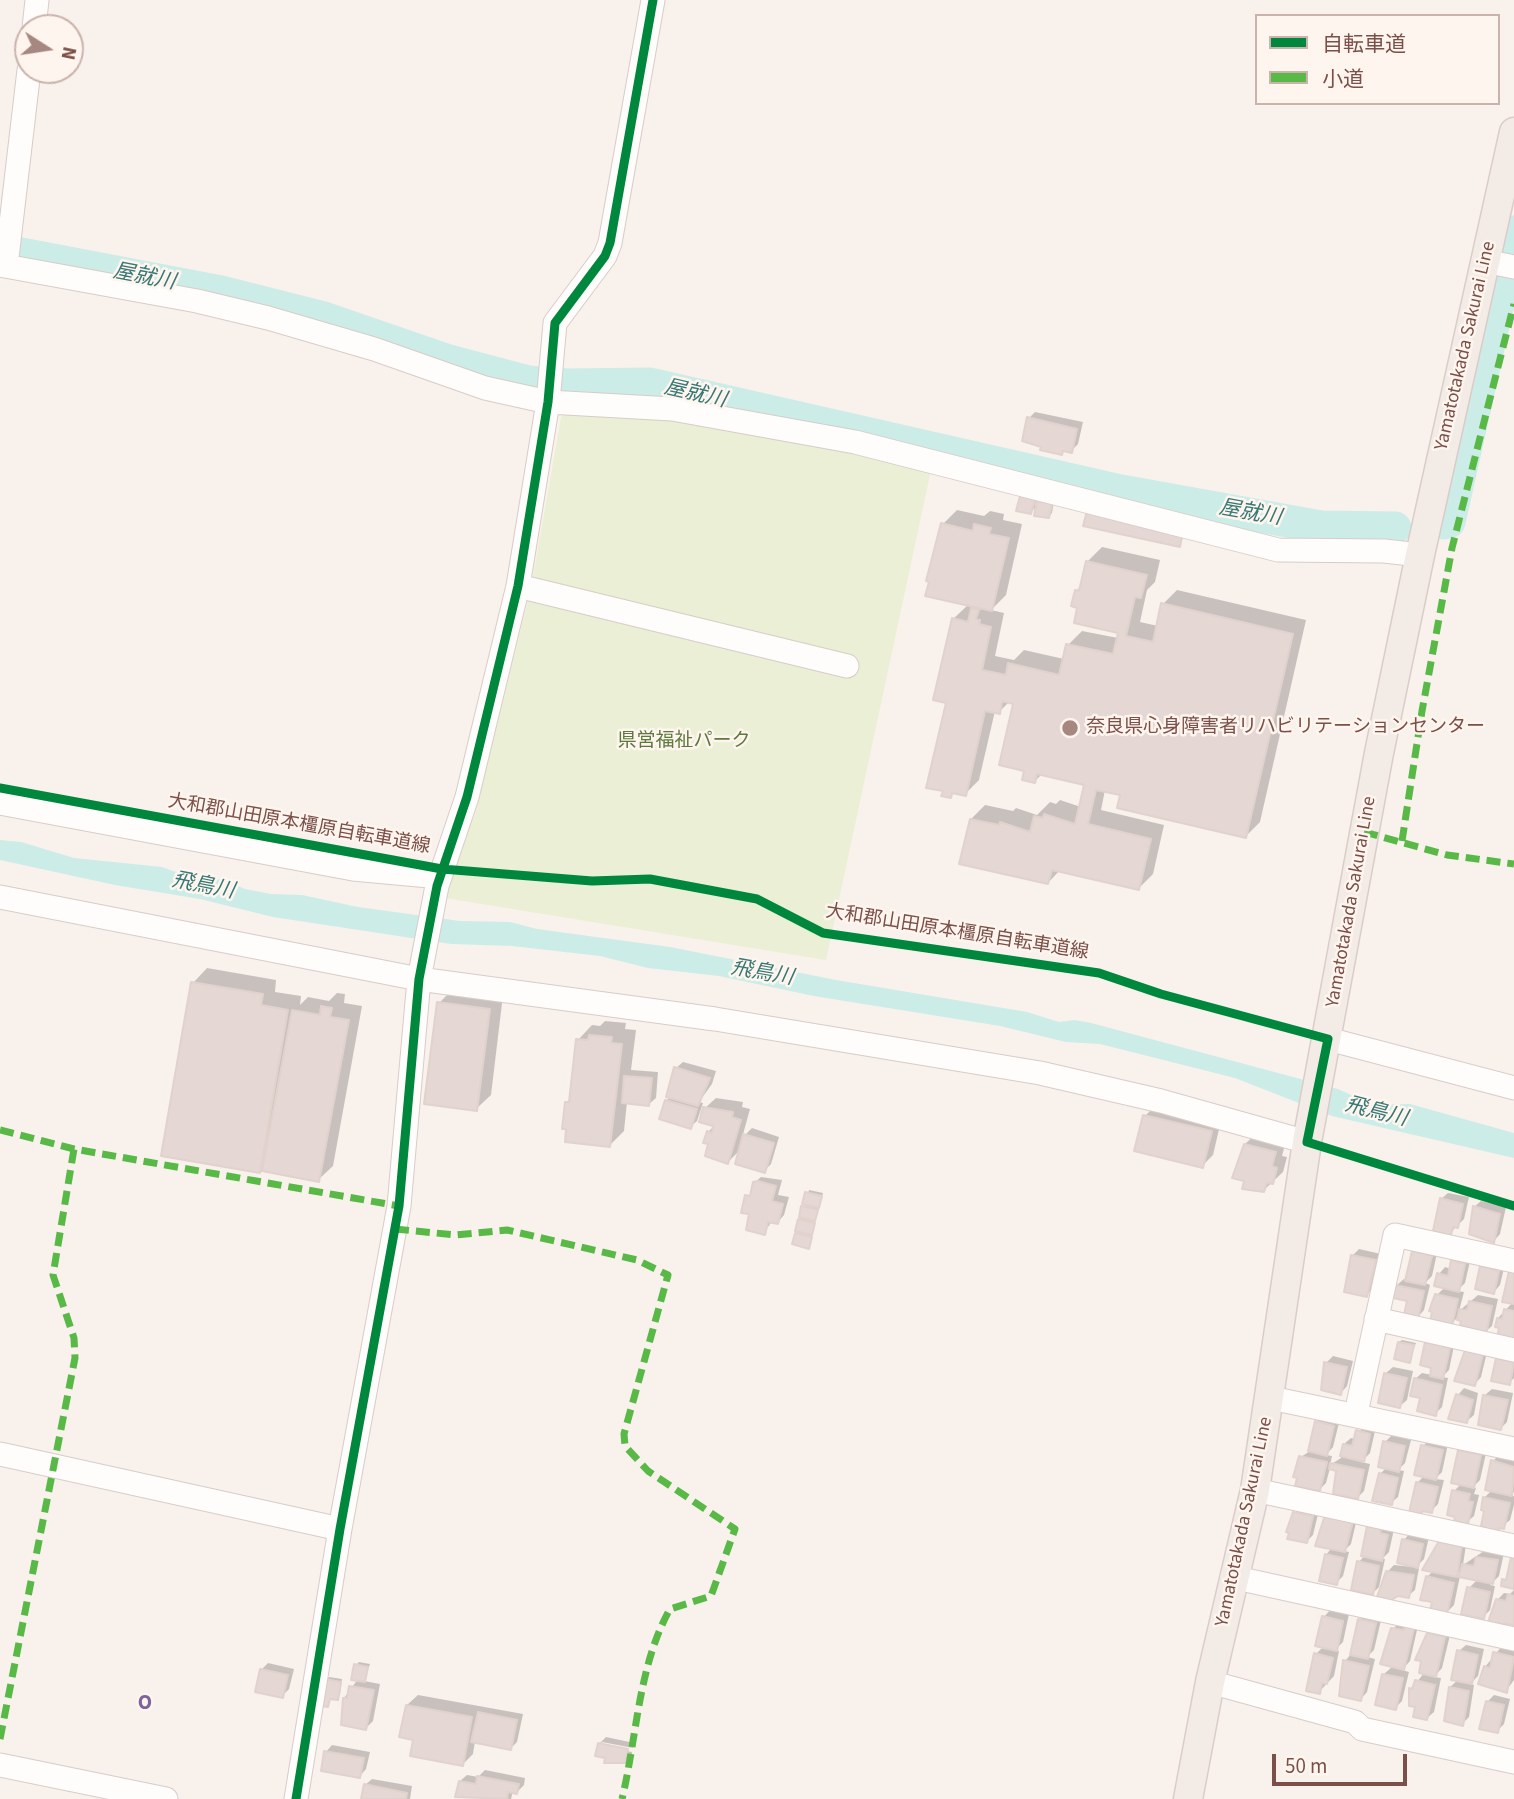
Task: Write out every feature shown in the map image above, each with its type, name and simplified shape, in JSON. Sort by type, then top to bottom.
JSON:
[{"type":"main road","name":"Yamatotakada Sakurai Line","points":[[1188,1799],[1232,1577],[1255,1490],[1271,1398],[1308,1138],[1367,819],[1420,555],[1500,264],[1514,132]]},
{"type":"street","points":[[296,1799],[340,1529],[399,1206],[419,974],[438,882],[467,797],[518,586],[549,391],[555,323],[605,256],[610,243],[653,0]]},
{"type":"street","points":[[27,84],[5,260],[268,318],[374,349],[485,388],[549,391],[671,408],[855,442],[1278,550],[1384,551],[1420,555]]},
{"type":"street","points":[[518,586],[847,666]]},
{"type":"street","points":[[0,803],[353,869],[438,882]]},
{"type":"street","points":[[0,897],[419,974],[715,1019],[1040,1073],[1308,1138]]},
{"type":"street","points":[[1327,1045],[1514,1088]]},
{"type":"street","points":[[1356,1413],[1395,1235],[1514,1261]]},
{"type":"street","points":[[1376,1320],[1514,1350]]},
{"type":"street","points":[[1271,1398],[1356,1413],[1514,1449]]},
{"type":"street","points":[[0,1454],[340,1529]]},
{"type":"street","points":[[1255,1490],[1514,1546]]},
{"type":"street","points":[[1232,1577],[1514,1639]]},
{"type":"street","points":[[1210,1682],[1355,1722],[1362,1729],[1514,1762]]},
{"type":"street","points":[[0,1765],[166,1799]]},
{"type":"green space","name":"県営福祉パーク","points":[[567,408],[666,415],[931,470],[826,960],[439,897],[475,815],[531,588],[561,418]]},
{"type":"water","name":"飛鳥川","points":[[0,840],[21,842],[74,858],[162,867],[190,877],[224,880],[245,889],[271,894],[302,895],[358,907],[460,921],[510,922],[537,929],[670,947],[836,980],[1027,1012],[1059,1022],[1075,1020],[1091,1023],[1338,1089],[1373,1105],[1410,1104],[1514,1133],[1514,1158],[1332,1116],[1235,1078],[1100,1044],[1066,1042],[1000,1026],[814,996],[719,976],[648,968],[600,956],[512,946],[451,944],[273,917],[200,899],[115,885],[0,860]]},
{"type":"building","points":[[1027,417],[1077,429],[1072,453],[1063,451],[1062,455],[1040,450],[1041,447],[1022,441]]},
{"type":"building","points":[[1020,496],[1035,500],[1031,514],[1016,511]]},
{"type":"building","points":[[1037,501],[1052,504],[1049,518],[1034,516]]},
{"type":"building","points":[[1087,511],[1183,532],[1180,547],[1083,526]]},
{"type":"building","points":[[941,523],[973,531],[974,524],[991,528],[989,534],[1009,538],[992,611],[925,596],[929,582],[926,581]]},
{"type":"building","points":[[1086,561],[1147,575],[1141,598],[1135,597],[1126,636],[1153,642],[1161,603],[1293,634],[1246,838],[1117,808],[1120,795],[1096,790],[1088,824],[1151,839],[1139,890],[1052,870],[1048,884],[959,864],[970,819],[999,825],[1000,822],[1030,832],[1034,816],[1043,818],[1044,814],[1075,824],[1084,785],[1037,774],[1035,783],[1022,780],[1024,771],[999,765],[1013,704],[1002,701],[1000,714],[985,711],[966,796],[952,793],[951,798],[941,796],[943,791],[926,788],[946,703],[933,700],[952,618],[968,622],[971,608],[979,610],[976,619],[980,620],[979,624],[991,627],[982,670],[1006,675],[1008,663],[1059,675],[1066,644],[1113,654],[1118,633],[1074,623],[1077,608],[1071,606],[1075,590],[1079,591]]},
{"type":"building","points":[[191,982],[263,994],[261,1005],[288,1010],[260,1173],[161,1156]]},
{"type":"building","points":[[437,1002],[490,1009],[477,1111],[424,1104]]},
{"type":"building","points":[[321,1006],[332,1008],[330,1017],[349,1020],[319,1182],[262,1171],[292,1010],[320,1015]]},
{"type":"building","points":[[589,1035],[612,1037],[611,1043],[622,1044],[610,1147],[565,1142],[566,1129],[562,1129],[565,1102],[569,1102],[576,1039],[588,1040]]},
{"type":"building","points":[[674,1067],[710,1078],[698,1106],[666,1097]]},
{"type":"building","points":[[624,1076],[652,1078],[649,1106],[622,1103]]},
{"type":"building","points":[[665,1100],[697,1109],[691,1129],[659,1119]]},
{"type":"building","points":[[703,1107],[733,1112],[732,1117],[741,1120],[728,1164],[705,1156],[708,1144],[703,1143],[707,1131],[712,1133],[713,1126],[699,1122]]},
{"type":"building","points":[[1143,1115],[1212,1131],[1203,1168],[1134,1151]]},
{"type":"building","points":[[743,1134],[774,1143],[765,1173],[735,1164]]},
{"type":"building","points":[[1244,1144],[1276,1152],[1272,1166],[1277,1168],[1273,1184],[1267,1183],[1264,1192],[1242,1189],[1244,1181],[1232,1178]]},
{"type":"building","points":[[753,1182],[776,1186],[772,1201],[783,1204],[778,1224],[768,1222],[765,1235],[746,1230],[749,1214],[741,1213],[745,1195],[750,1196]]},
{"type":"building","points":[[805,1192],[822,1196],[819,1208],[802,1204]]},
{"type":"building","points":[[1440,1198],[1463,1204],[1458,1228],[1453,1227],[1451,1235],[1433,1231]]},
{"type":"building","points":[[801,1206],[818,1210],[815,1221],[799,1217]]},
{"type":"building","points":[[1473,1206],[1500,1214],[1494,1243],[1469,1234]]},
{"type":"building","points":[[798,1219],[815,1223],[812,1235],[795,1231]]},
{"type":"building","points":[[795,1233],[812,1237],[809,1249],[792,1244]]},
{"type":"building","points":[[1412,1251],[1432,1256],[1425,1285],[1405,1281]]},
{"type":"building","points":[[1351,1255],[1376,1260],[1367,1297],[1344,1292]]},
{"type":"building","points":[[1451,1260],[1465,1264],[1459,1292],[1434,1286],[1437,1273],[1448,1276]]},
{"type":"building","points":[[1480,1266],[1499,1271],[1494,1294],[1475,1289]]},
{"type":"building","points":[[1509,1271],[1514,1272],[1514,1304],[1502,1302]]},
{"type":"building","points":[[1395,1285],[1424,1291],[1418,1319],[1404,1315],[1407,1301],[1393,1298]]},
{"type":"building","points":[[1435,1294],[1458,1299],[1452,1326],[1430,1321],[1432,1312],[1429,1311]]},
{"type":"building","points":[[1469,1301],[1492,1306],[1486,1334],[1460,1325],[1461,1321],[1457,1320],[1459,1309],[1467,1310]]},
{"type":"building","points":[[1504,1309],[1514,1311],[1514,1340],[1497,1337],[1497,1318],[1502,1319]]},
{"type":"building","points":[[1398,1342],[1414,1345],[1410,1363],[1394,1359]]},
{"type":"building","points":[[1425,1342],[1450,1348],[1443,1379],[1430,1376],[1431,1368],[1420,1365]]},
{"type":"building","points":[[1465,1350],[1483,1354],[1475,1386],[1454,1381]]},
{"type":"building","points":[[1496,1358],[1514,1362],[1510,1385],[1491,1381]]},
{"type":"building","points":[[1324,1362],[1347,1367],[1341,1395],[1321,1390]]},
{"type":"building","points":[[1384,1373],[1407,1378],[1400,1408],[1378,1403]]},
{"type":"building","points":[[1414,1378],[1442,1385],[1436,1416],[1417,1411],[1420,1398],[1410,1396]]},
{"type":"building","points":[[1456,1394],[1473,1400],[1467,1423],[1448,1419]]},
{"type":"building","points":[[1483,1395],[1508,1400],[1501,1430],[1478,1425]]},
{"type":"building","points":[[1315,1421],[1334,1426],[1327,1456],[1308,1451]]},
{"type":"building","points":[[1356,1430],[1370,1434],[1364,1462],[1340,1456],[1343,1444],[1352,1446]]},
{"type":"building","points":[[1383,1441],[1405,1446],[1399,1472],[1378,1467]]},
{"type":"building","points":[[1421,1445],[1443,1450],[1436,1480],[1414,1475]]},
{"type":"building","points":[[1458,1450],[1481,1455],[1474,1488],[1451,1483]]},
{"type":"building","points":[[1299,1456],[1327,1462],[1320,1491],[1295,1486],[1297,1478],[1293,1477]]},
{"type":"building","points":[[1491,1460],[1514,1467],[1512,1496],[1485,1490]]},
{"type":"building","points":[[1330,1463],[1364,1470],[1358,1499],[1333,1494],[1336,1471],[1329,1469]]},
{"type":"building","points":[[1379,1473],[1398,1478],[1392,1505],[1372,1501]]},
{"type":"building","points":[[1416,1482],[1438,1487],[1432,1513],[1409,1513]]},
{"type":"building","points":[[1452,1490],[1470,1494],[1468,1501],[1473,1502],[1468,1524],[1454,1521],[1455,1517],[1447,1515]]},
{"type":"building","points":[[1483,1497],[1510,1503],[1504,1529],[1499,1528],[1498,1533],[1481,1526]]},
{"type":"building","points":[[1293,1512],[1313,1516],[1307,1543],[1287,1539],[1289,1533],[1286,1532]]},
{"type":"building","points":[[1325,1515],[1353,1521],[1345,1552],[1315,1546]]},
{"type":"building","points":[[1367,1526],[1381,1529],[1380,1533],[1388,1535],[1382,1561],[1361,1556]]},
{"type":"building","points":[[1402,1539],[1423,1544],[1418,1568],[1397,1563]]},
{"type":"building","points":[[1439,1541],[1462,1544],[1457,1577],[1422,1570]]},
{"type":"building","points":[[1325,1554],[1343,1558],[1337,1585],[1319,1581]]},
{"type":"building","points":[[1476,1557],[1498,1560],[1493,1584],[1459,1577],[1462,1564],[1474,1566]]},
{"type":"building","points":[[1511,1557],[1514,1558],[1514,1589],[1501,1586],[1502,1579],[1506,1580]]},
{"type":"building","points":[[1357,1561],[1379,1566],[1373,1595],[1351,1590]]},
{"type":"building","points":[[1386,1571],[1414,1575],[1409,1598],[1398,1596],[1390,1601],[1377,1597]]},
{"type":"building","points":[[1426,1576],[1454,1583],[1447,1614],[1430,1610],[1432,1602],[1420,1600]]},
{"type":"building","points":[[1467,1587],[1490,1592],[1484,1619],[1461,1614]]},
{"type":"building","points":[[1508,1594],[1514,1596],[1514,1625],[1488,1622],[1496,1599],[1506,1601]]},
{"type":"building","points":[[1322,1616],[1343,1621],[1337,1651],[1315,1646]]},
{"type":"building","points":[[1358,1619],[1376,1623],[1368,1659],[1350,1655]]},
{"type":"building","points":[[1405,1626],[1414,1628],[1404,1670],[1380,1664],[1391,1628],[1404,1630]]},
{"type":"building","points":[[1427,1633],[1445,1637],[1436,1677],[1419,1673],[1421,1661],[1415,1660]]},
{"type":"building","points":[[1457,1650],[1478,1655],[1472,1684],[1451,1680]]},
{"type":"building","points":[[1493,1652],[1514,1657],[1507,1693],[1478,1684],[1484,1666],[1490,1668]]},
{"type":"building","points":[[1314,1653],[1333,1658],[1327,1684],[1322,1683],[1320,1694],[1306,1691]]},
{"type":"building","points":[[1343,1660],[1369,1666],[1361,1701],[1339,1696]]},
{"type":"building","points":[[354,1664],[368,1667],[365,1682],[351,1680]]},
{"type":"building","points":[[260,1669],[288,1675],[283,1698],[255,1692]]},
{"type":"building","points":[[1382,1674],[1403,1678],[1396,1710],[1375,1705]]},
{"type":"building","points":[[325,1679],[341,1682],[338,1700],[330,1699],[328,1707],[321,1706]]},
{"type":"building","points":[[1415,1680],[1435,1685],[1427,1720],[1413,1717],[1415,1707],[1409,1706],[1409,1688],[1412,1689]]},
{"type":"building","points":[[349,1686],[374,1690],[366,1730],[341,1725],[343,1698],[347,1698]]},
{"type":"building","points":[[1449,1687],[1469,1691],[1463,1726],[1444,1721]]},
{"type":"building","points":[[1486,1701],[1504,1705],[1498,1733],[1479,1729]]},
{"type":"building","points":[[406,1705],[472,1717],[463,1766],[410,1756],[413,1740],[399,1737]]},
{"type":"building","points":[[478,1712],[517,1720],[511,1750],[471,1742]]},
{"type":"building","points":[[598,1743],[628,1749],[625,1763],[604,1763],[605,1758],[595,1756]]},
{"type":"building","points":[[324,1751],[364,1758],[360,1778],[321,1771]]},
{"type":"building","points":[[477,1776],[519,1784],[517,1794],[508,1792],[507,1799],[455,1797],[459,1781],[476,1784]]},
{"type":"building","points":[[364,1784],[407,1793],[406,1799],[361,1799]]},
{"type":"waterway","name":"屋就川","points":[[1443,523],[1449,522],[1514,232]]},
{"type":"waterway","name":"屋就川","points":[[0,250],[221,292],[324,318],[449,361],[528,382],[567,385],[650,384],[1121,491],[1321,527],[1395,528]]},
{"type":"marked path","points":[[1402,841],[1422,711],[1452,548],[1514,304]]},
{"type":"marked path","points":[[1364,832],[1447,855],[1514,864]]},
{"type":"marked path","points":[[0,1130],[74,1149],[399,1206]]},
{"type":"marked path","points":[[0,1739],[75,1358],[74,1338],[53,1275],[74,1149]]},
{"type":"marked path","points":[[395,1229],[456,1235],[507,1230],[637,1260],[668,1275],[624,1434],[625,1446],[648,1471],[735,1529],[711,1596],[670,1609],[659,1631],[645,1678],[622,1799]]},
{"type":"cycle path","points":[[296,1799],[340,1529],[399,1206],[419,979],[437,886],[467,797],[518,586],[548,402],[555,323],[605,256],[610,243],[653,0]]},
{"type":"cycle path","name":"大和郡山田原本橿原自転車道線","points":[[0,788],[442,869],[592,881],[650,879],[757,899],[823,933],[1099,973],[1161,994],[1328,1039],[1307,1142],[1514,1206]]},
{"type":"place","name":"奈良県心身障害者リハビリテーションセンター","points":[[1070,728]]},
{"type":"district","name":"O","points":[[145,1704]]}]
